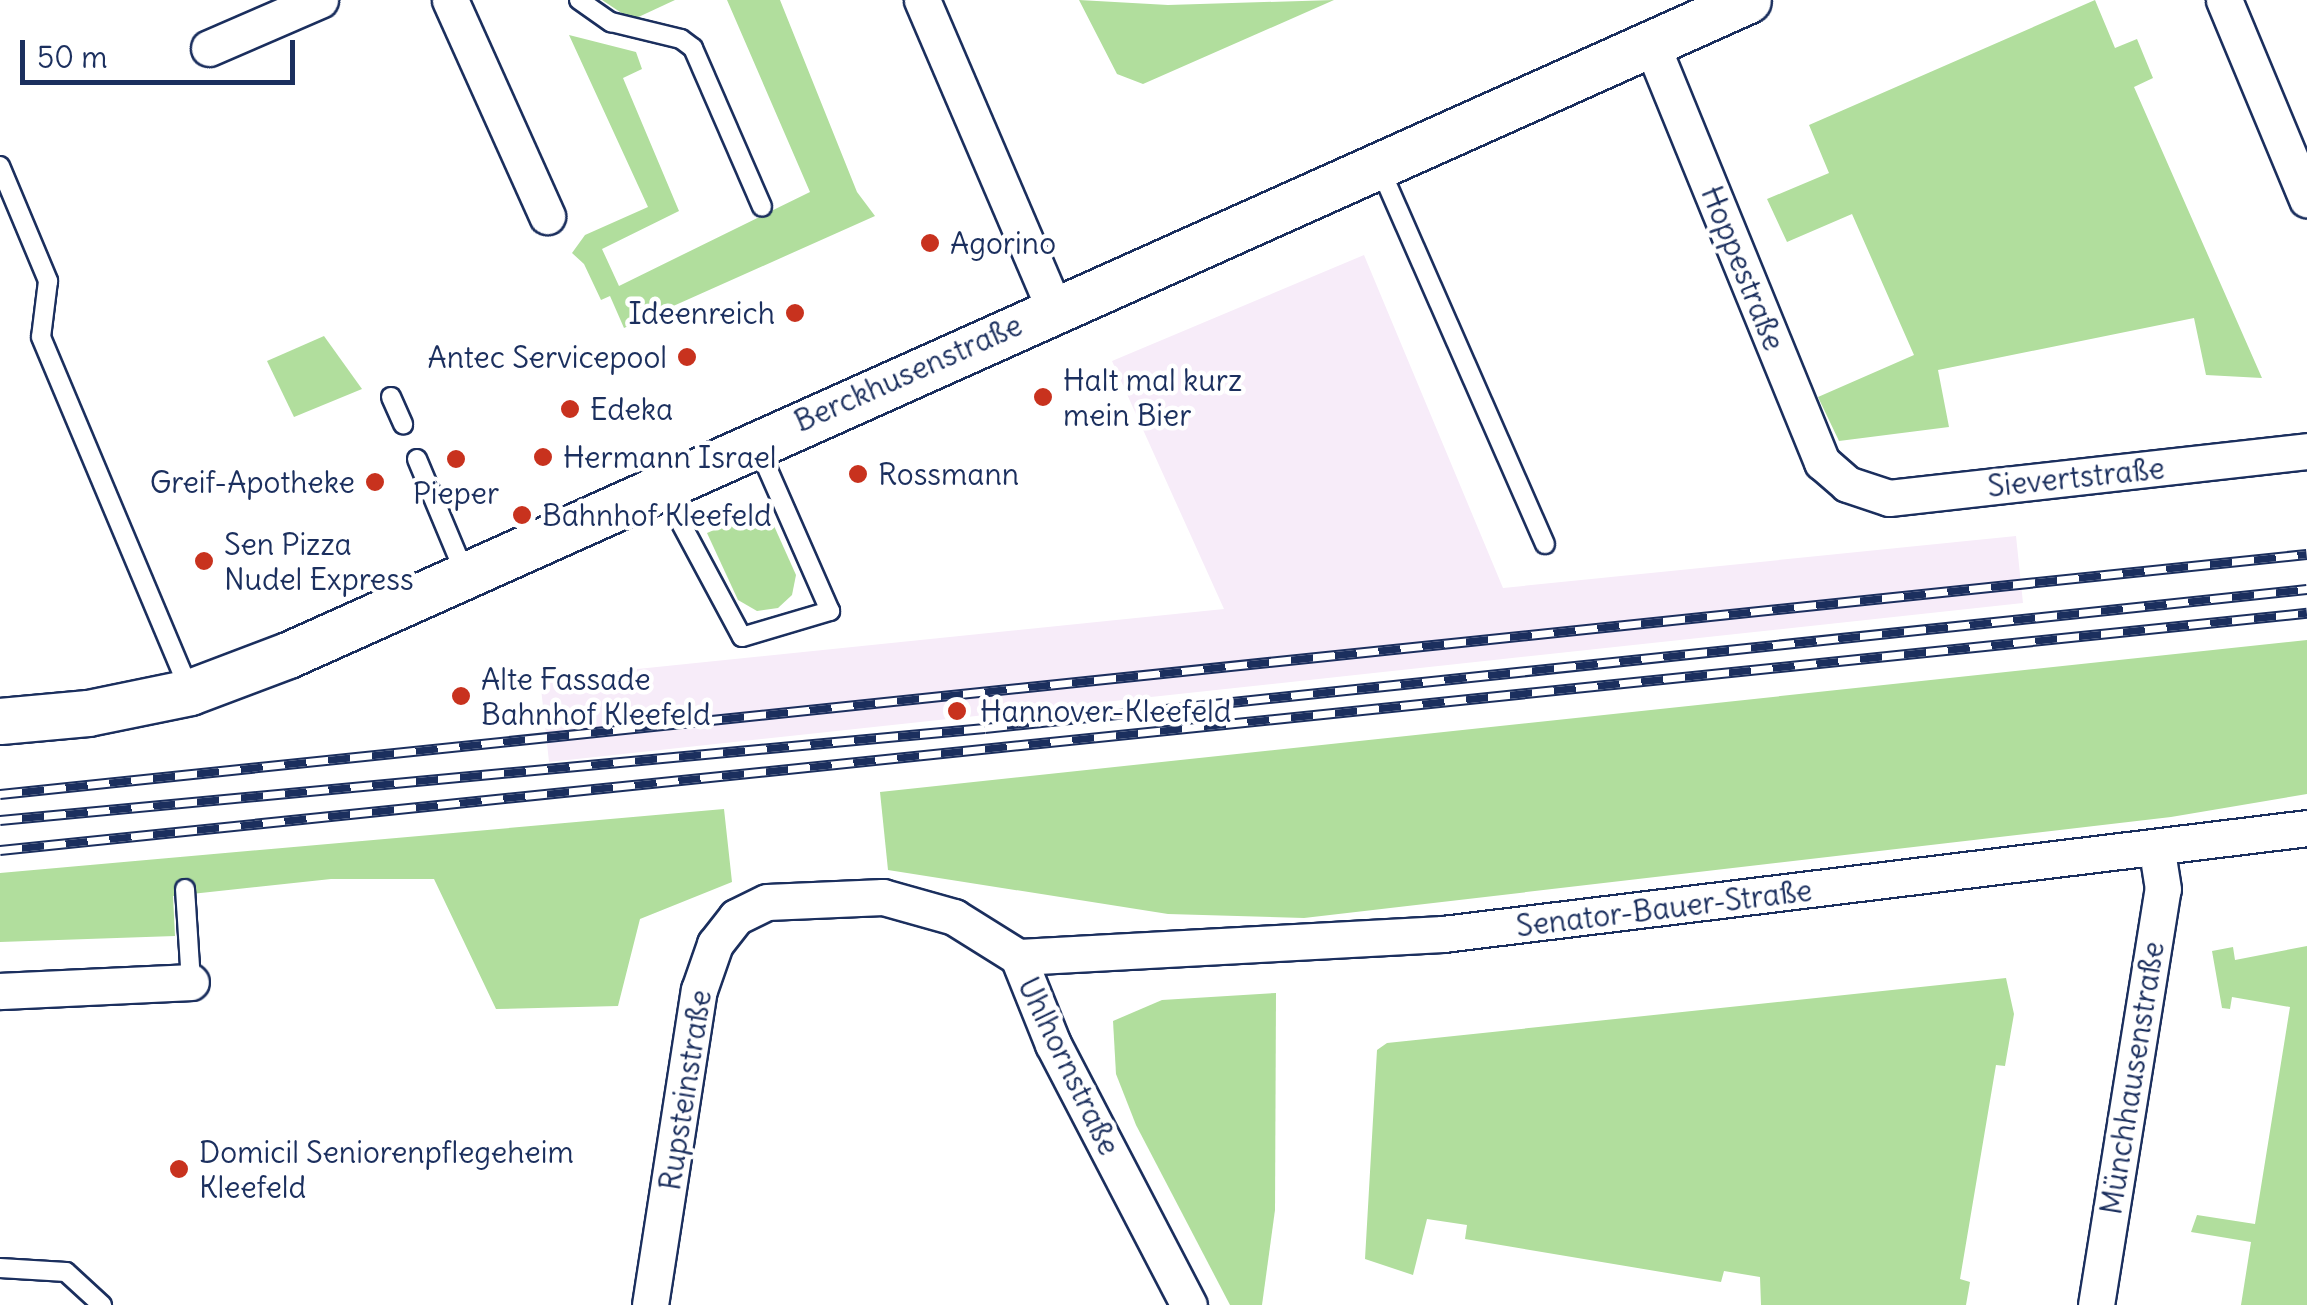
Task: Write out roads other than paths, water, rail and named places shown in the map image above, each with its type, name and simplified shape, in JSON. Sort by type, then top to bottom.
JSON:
[{"type":"street","points":[[209,48],[320,0]]},
{"type":"street","points":[[450,0],[547,216]]},
{"type":"street","points":[[922,0],[1054,308]]},
{"type":"street","name":"Berckhusenstraße","points":[[0,722],[88,713],[190,692],[466,574],[755,441],[1748,0]]},
{"type":"street","points":[[2224,0],[2307,199]]},
{"type":"street","name":"Hoppestraße","points":[[1650,43],[1822,462],[1847,484]]},
{"type":"street","name":"Sievertstraße","points":[[1847,484],[1889,498],[2307,452]]},
{"type":"street","name":"Senator-Bauer-Straße","points":[[1018,957],[1442,934],[2158,851],[2307,828]]},
{"type":"street","name":"Münchhausenstraße","points":[[2096,1305],[2163,888],[2158,851]]},
{"type":"street","name":"Uhlhornstraße","points":[[767,902],[884,897],[922,903],[1018,957],[1053,1044],[1190,1305]]},
{"type":"street","name":"Rupsteinstraße","points":[[650,1305],[699,990],[715,944],[736,918],[767,902]]},
{"type":"street","points":[[0,991],[191,982]]},
{"type":"lane","points":[[578,0],[610,22],[681,39],[693,48],[762,207]]},
{"type":"lane","points":[[1379,165],[1545,544]]},
{"type":"lane","points":[[0,166],[48,281],[41,337],[190,692]]},
{"type":"lane","points":[[391,397],[402,424]]},
{"type":"lane","points":[[660,486],[742,637],[830,611],[755,441]]},
{"type":"lane","points":[[417,458],[466,574]]},
{"type":"lane","points":[[186,888],[191,982]]},
{"type":"lane","points":[[0,1268],[66,1272],[102,1305]]},
{"type":"railway","points":[[0,794],[2307,554]]},
{"type":"railway","points":[[0,820],[985,728],[2307,589]]},
{"type":"railway","points":[[0,850],[2307,613]]},
{"type":"place","name":"Agorino","points":[[930,243]]},
{"type":"place","name":"Ideenreich","points":[[795,313]]},
{"type":"place","name":"Antec Servicepool","points":[[687,357]]},
{"type":"place","name":"Halt mal kurz mein Bier","points":[[1043,397]]},
{"type":"place","name":"Edeka","points":[[570,409]]},
{"type":"place","name":"Hermann Israel","points":[[543,457]]},
{"type":"place","name":"Pieper","points":[[456,459]]},
{"type":"place","name":"Rossmann","points":[[858,474]]},
{"type":"place","name":"Greif-Apotheke","points":[[375,482]]},
{"type":"place","name":"Bahnhof Kleefeld","points":[[522,515]]},
{"type":"place","name":"Sen Pizza Nudel Express","points":[[204,561]]},
{"type":"place","name":"Alte Fassade Bahnhof Kleefeld","points":[[461,696]]},
{"type":"place","name":"Hannover-Kleefeld","points":[[957,711]]},
{"type":"place","name":"Domicil Seniorenpflegeheim Kleefeld","points":[[179,1169]]}]
